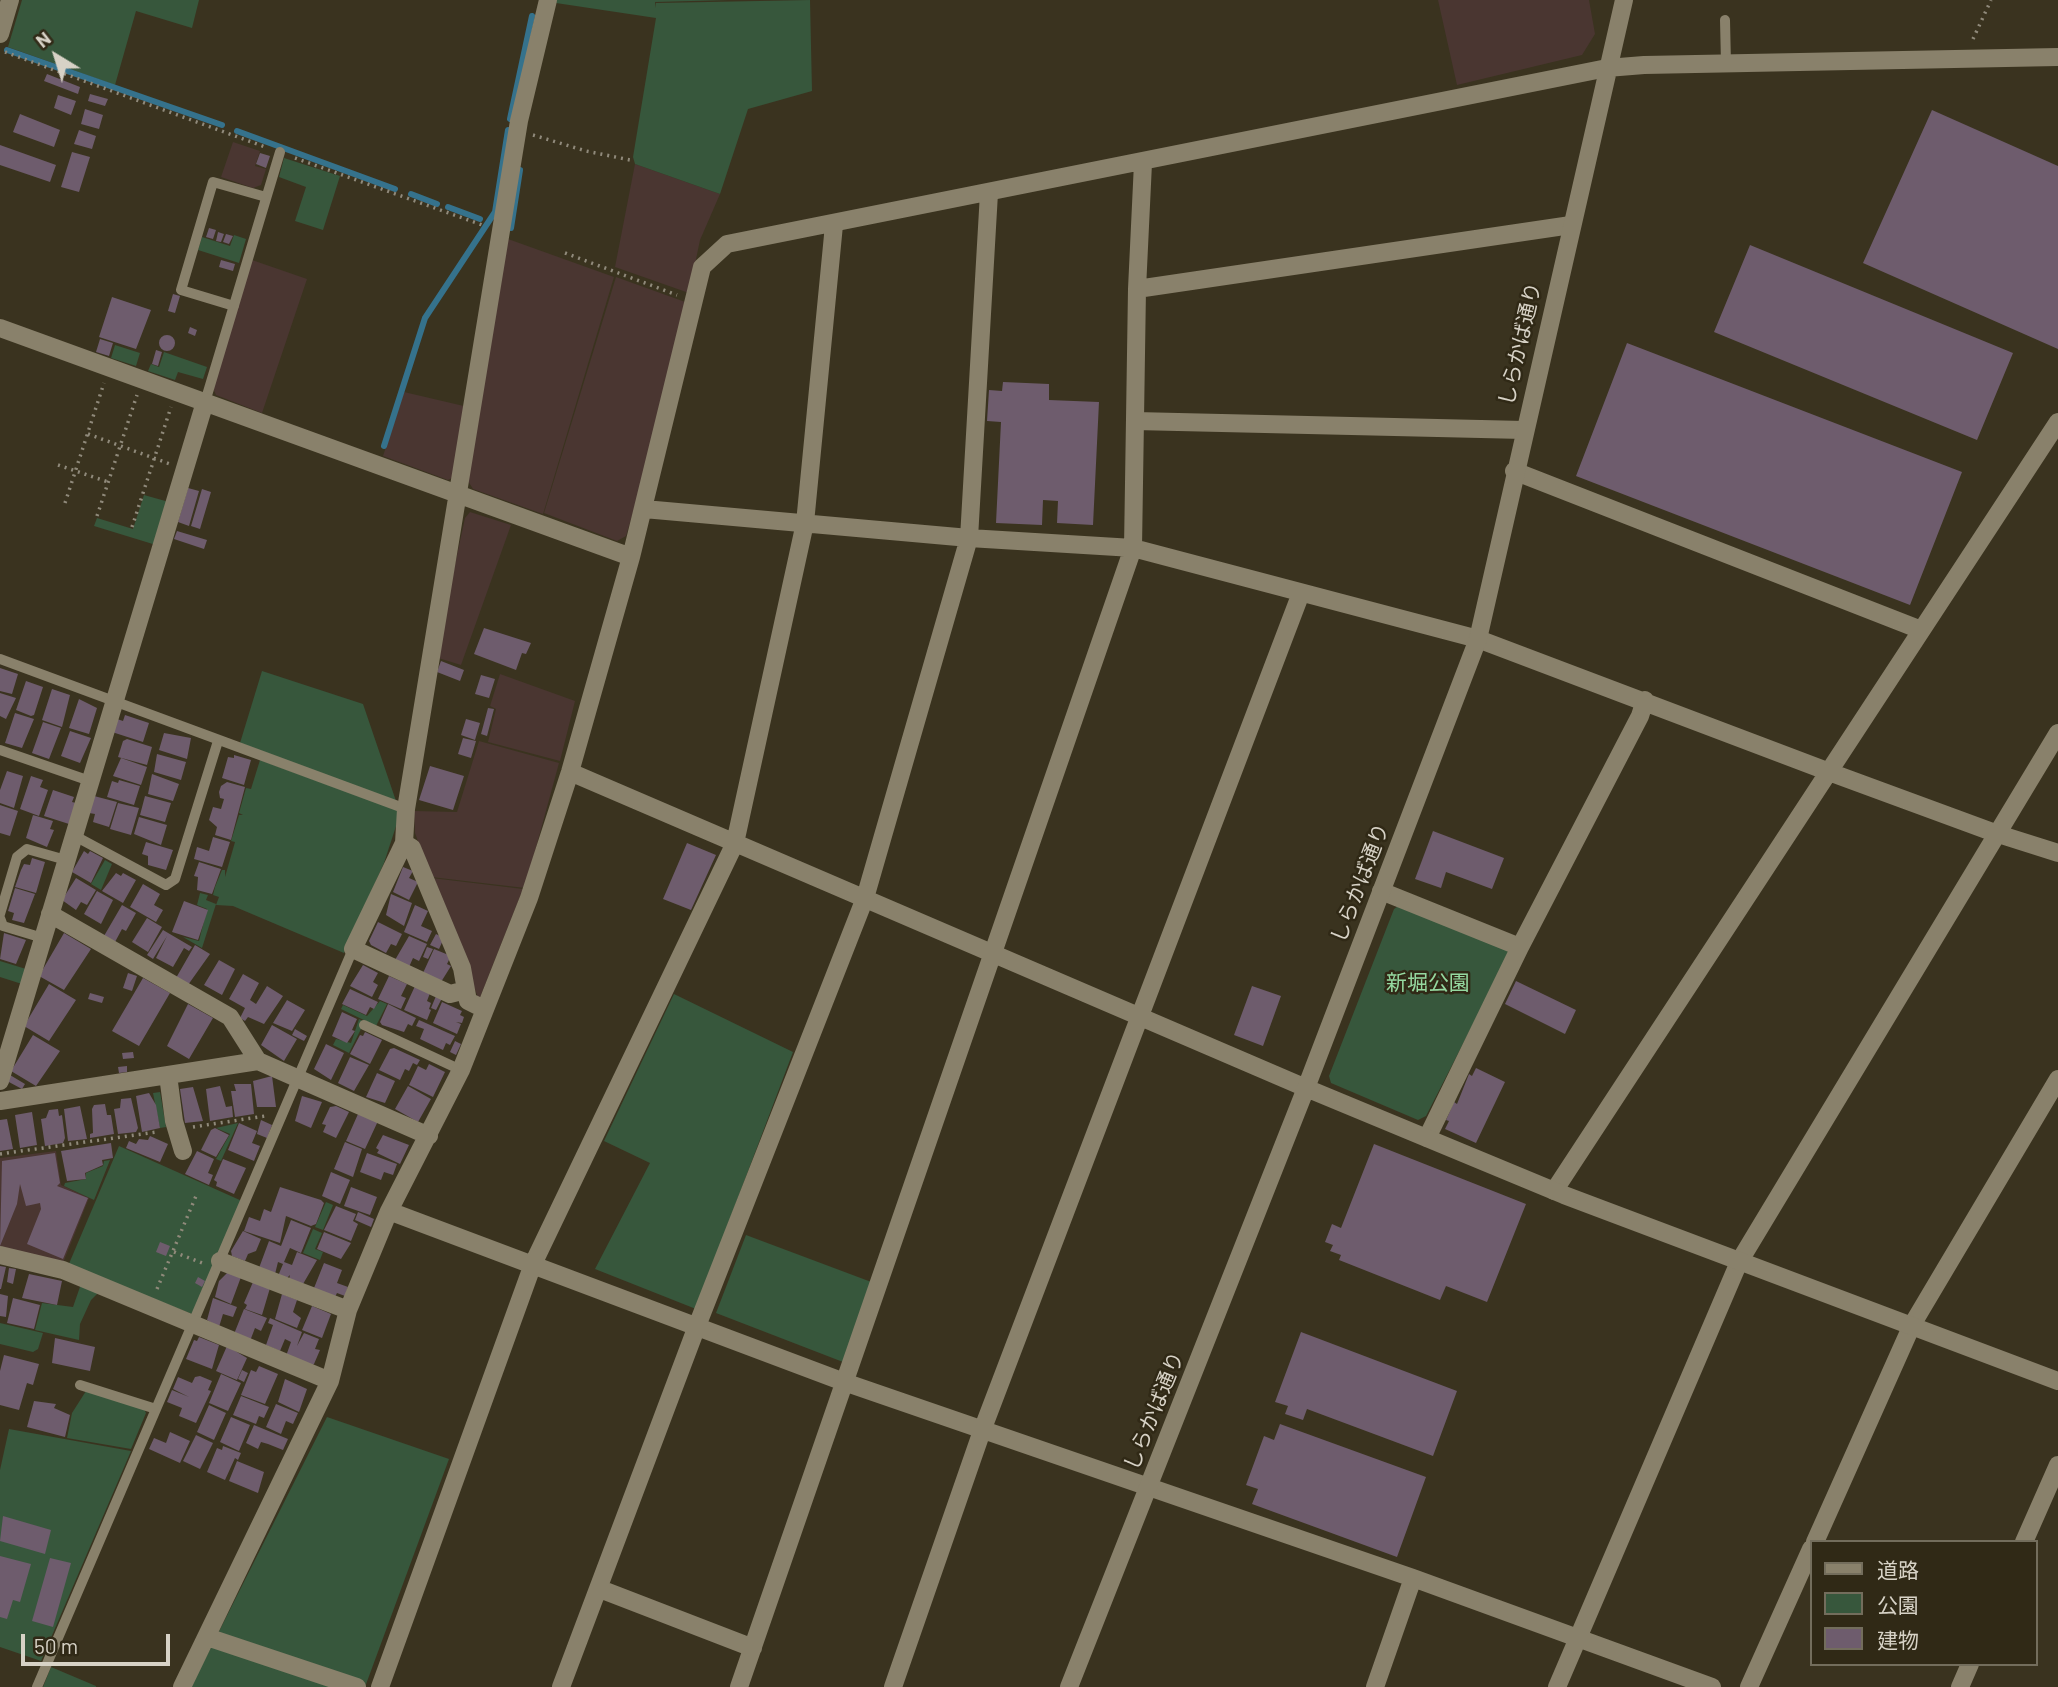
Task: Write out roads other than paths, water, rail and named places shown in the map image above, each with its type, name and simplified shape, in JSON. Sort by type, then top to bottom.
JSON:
[{"type":"street","points":[[0,34],[10,0]]},
{"type":"street","points":[[466,990],[450,994],[354,949],[404,843],[406,809],[518,130],[548,0]]},
{"type":"street","name":"しらかば通り","points":[[1069,1687],[1306,1088],[1478,639],[1514,471],[1624,0]]},
{"type":"street","points":[[182,1687],[330,1381],[348,1310],[388,1211],[461,1070],[529,898],[570,772],[631,557],[702,267],[727,244],[834,225],[1607,68],[2058,57]]},
{"type":"street","points":[[739,1687],[1133,548],[1137,289],[1143,163]]},
{"type":"street","points":[[561,1687],[697,1326],[865,898],[969,538],[989,193]]},
{"type":"street","points":[[380,1687],[533,1265],[735,843],[805,523],[834,225]]},
{"type":"street","points":[[1137,289],[1571,225]]},
{"type":"street","points":[[0,328],[631,557]]},
{"type":"street","points":[[0,1082],[205,402]]},
{"type":"street","points":[[1135,421],[1524,430]]},
{"type":"street","points":[[1554,1191],[2058,422]]},
{"type":"street","points":[[1514,471],[1921,630]]},
{"type":"street","points":[[644,509],[969,538],[1133,548],[1478,639],[1996,834],[2058,853]]},
{"type":"street","points":[[893,1687],[983,1428],[1301,593]]},
{"type":"street","points":[[1427,1138],[1520,947],[1640,716],[1645,700]]},
{"type":"street","points":[[1557,1687],[1739,1262],[2058,733]]},
{"type":"street","points":[[570,772],[1306,1088],[1554,1191],[2058,1381]]},
{"type":"street","points":[[404,843],[412,848],[462,968],[468,1001],[484,1009]]},
{"type":"street","points":[[1381,891],[1520,947]]},
{"type":"street","points":[[50,914],[230,1017],[258,1061]]},
{"type":"street","points":[[0,1101],[258,1061],[429,1136]]},
{"type":"street","points":[[168,1075],[176,1129],[183,1151]]},
{"type":"street","points":[[1816,1540],[1912,1325],[2058,1079]]},
{"type":"street","points":[[388,1211],[844,1382],[1413,1578],[1712,1687]]},
{"type":"street","points":[[0,1255],[62,1270],[330,1381]]},
{"type":"street","points":[[218,1265],[348,1310]]},
{"type":"street","points":[[2025,1540],[2058,1465]]},
{"type":"street","points":[[1749,1687],[1810,1551]]},
{"type":"street","points":[[1375,1687],[1413,1578]]},
{"type":"street","points":[[600,1588],[753,1648]]},
{"type":"street","points":[[207,1637],[357,1687]]},
{"type":"street","points":[[1960,1687],[1969,1666]]},
{"type":"lane","points":[[1725,20],[1726,64]]},
{"type":"lane","points":[[205,402],[280,152]]},
{"type":"lane","points":[[234,306],[181,290],[209,194],[213,182],[266,198]]},
{"type":"lane","points":[[0,659],[406,809]]},
{"type":"lane","points":[[73,835],[166,885],[175,879],[218,741]]},
{"type":"lane","points":[[0,750],[90,781]]},
{"type":"lane","points":[[43,939],[3,926],[0,916],[17,857],[27,849],[66,860]]},
{"type":"lane","points":[[37,1687],[354,949]]},
{"type":"lane","points":[[364,1025],[461,1070]]},
{"type":"lane","points":[[80,1385],[156,1409]]},
{"type":"waterway","points":[[510,119],[532,16]]},
{"type":"waterway","points":[[7,50],[222,125]]},
{"type":"waterway","points":[[384,446],[425,318],[495,212],[508,130]]},
{"type":"waterway","points":[[237,131],[395,189]]},
{"type":"waterway","points":[[511,228],[520,170]]},
{"type":"waterway","points":[[411,194],[437,204]]},
{"type":"waterway","points":[[448,207],[480,219]]},
{"type":"park label","name":"新堀公園","points":[[1428,983]]}]
